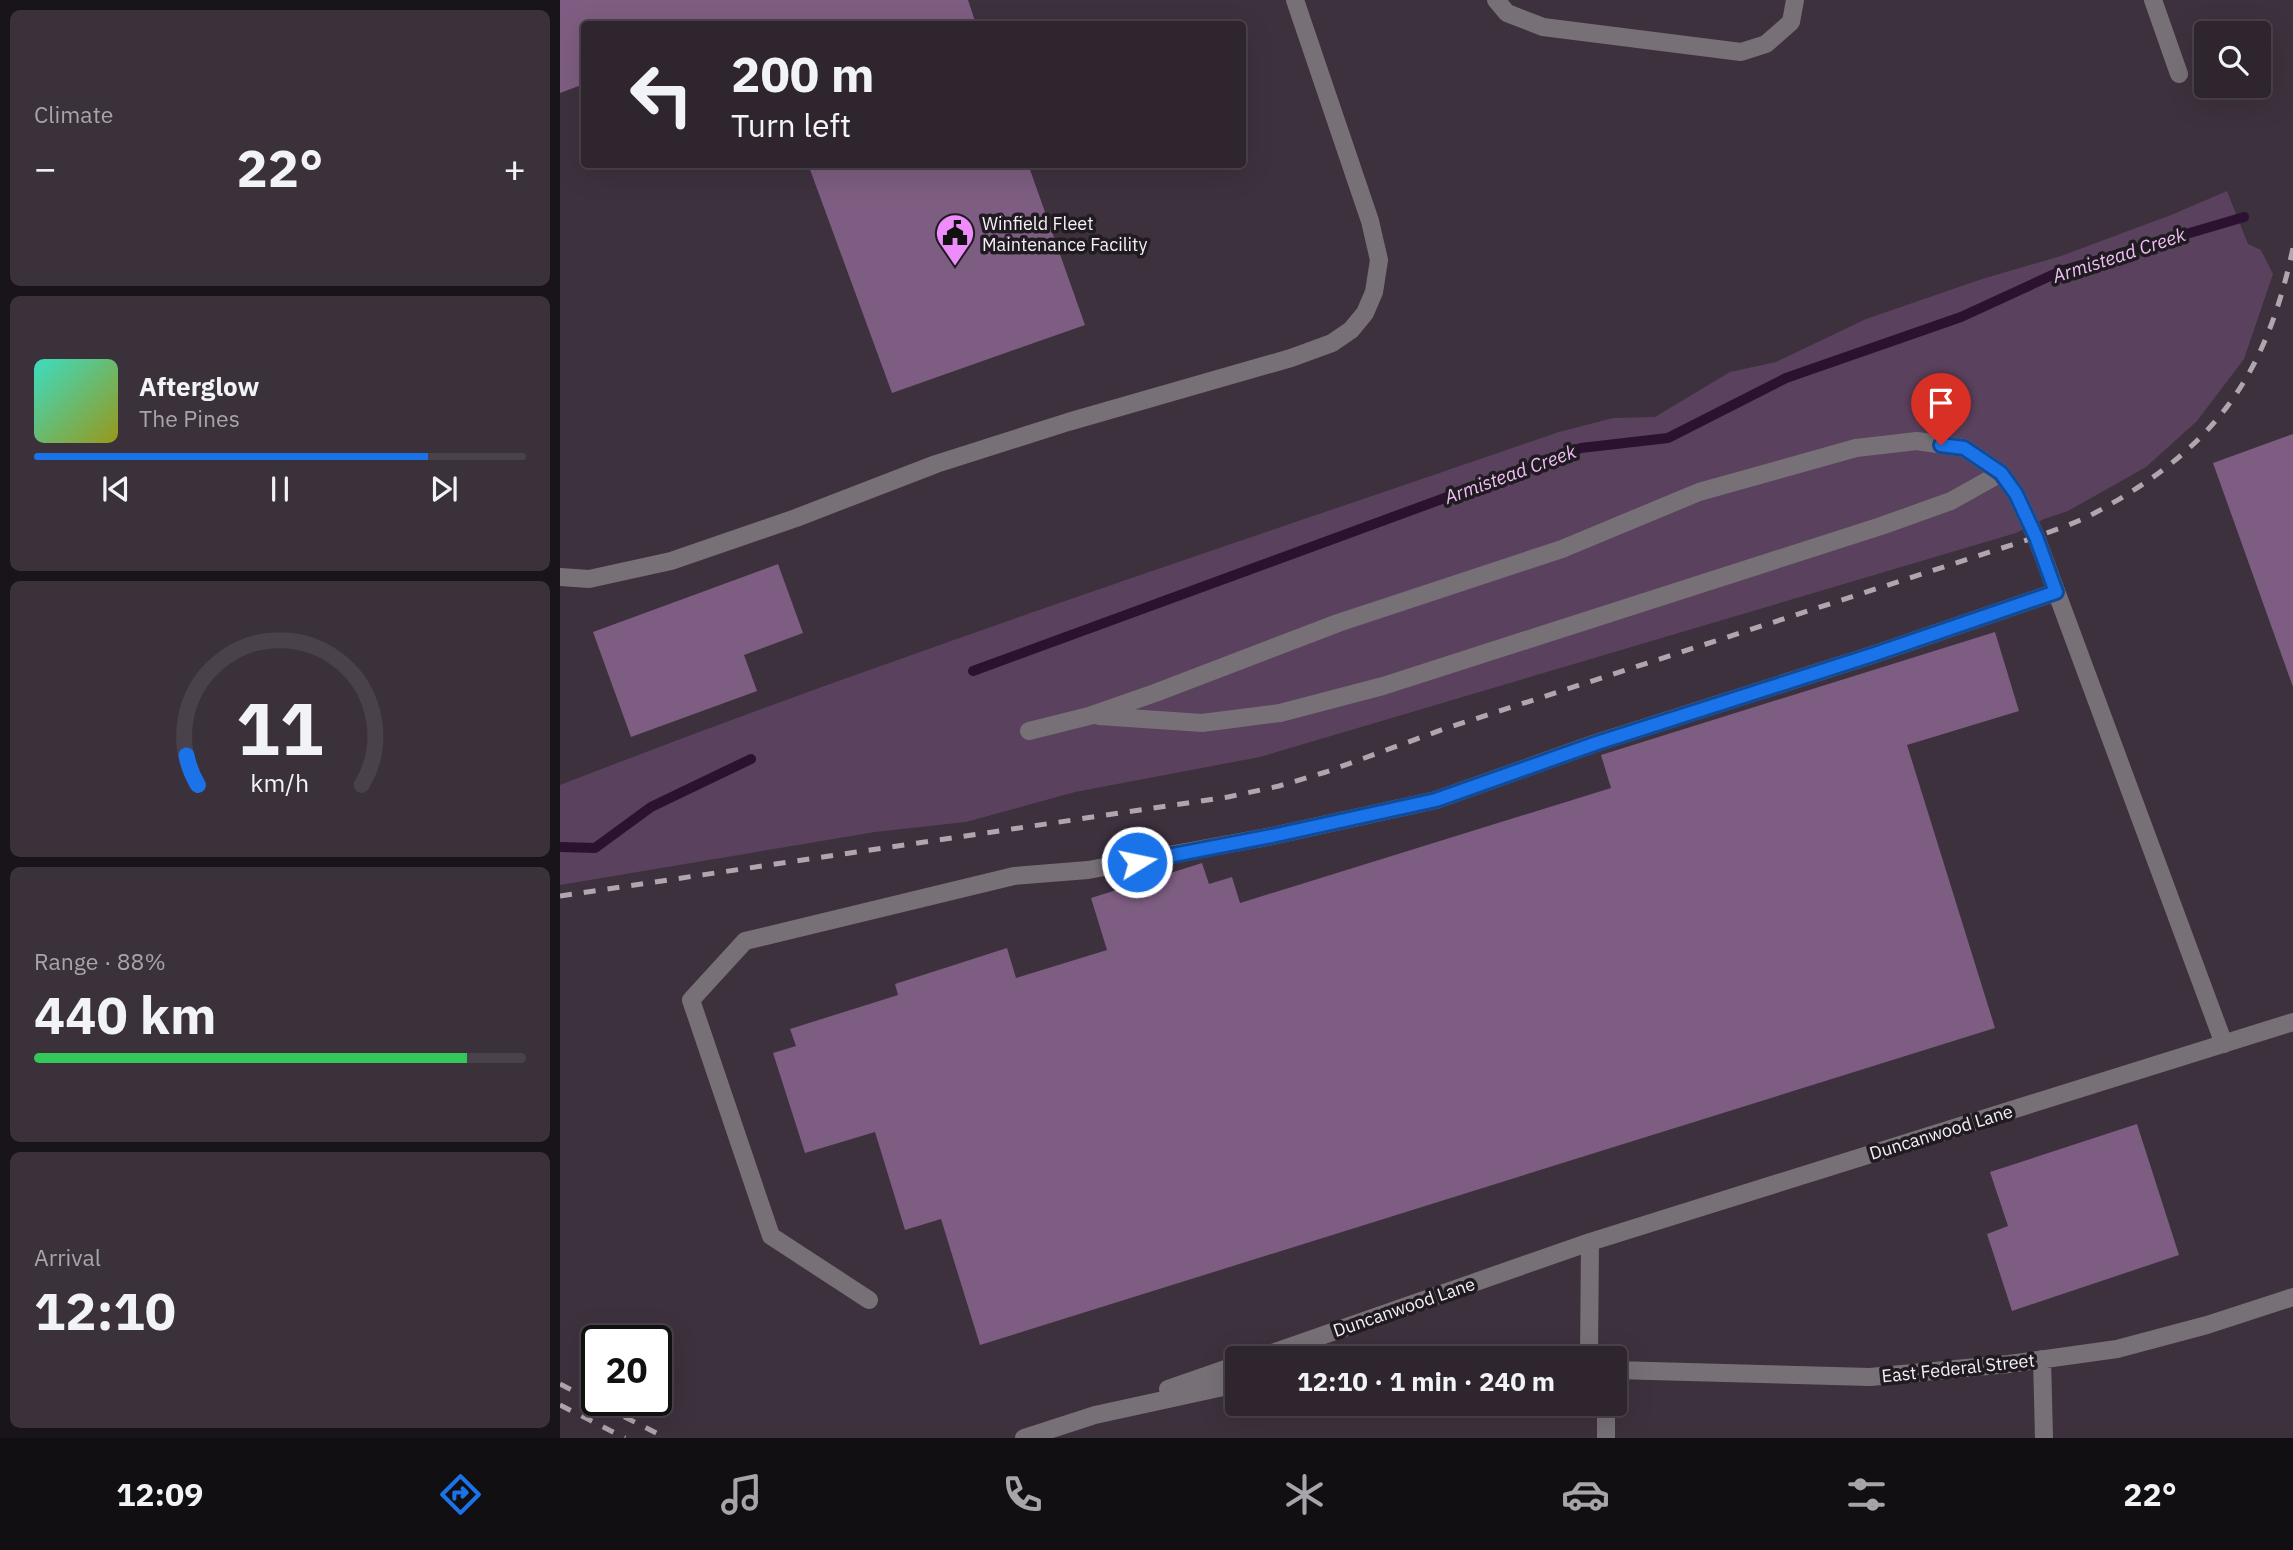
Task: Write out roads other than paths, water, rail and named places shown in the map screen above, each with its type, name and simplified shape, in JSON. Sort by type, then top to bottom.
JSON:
[{"type":"street","points":[[560,577],[589,579],[671,561],[796,518],[949,460],[1068,422],[1291,358],[1332,343],[1351,330],[1365,313],[1374,292],[1379,260],[1370,222],[1295,0]]},
{"type":"street","points":[[1496,0],[1507,13],[1543,27],[1699,49],[1741,52],[1766,44],[1791,22],[1795,0]]},
{"type":"street","points":[[2153,0],[2179,74]]},
{"type":"street","points":[[1029,732],[1156,694],[1338,623],[1562,549],[1699,492],[1856,448],[1917,441],[1964,448],[2001,473],[2016,494],[2036,537],[2224,1044]]},
{"type":"street","points":[[1089,716],[1202,723],[1280,713],[1370,690],[1881,526],[1951,501],[2001,473]]},
{"type":"street","points":[[869,1300],[771,1236],[762,1210],[691,1000],[746,941],[1014,876],[1088,870],[1272,836],[1436,800],[1597,743],[1872,655],[2056,592]]},
{"type":"street","name":"Duncanwood Lane","points":[[1292,1346],[1590,1242],[2293,1022]]},
{"type":"street","points":[[1589,1346],[1590,1242]]},
{"type":"street","name":"East Federal Street","points":[[1627,1370],[1870,1377],[2042,1359],[2117,1349],[2207,1325],[2293,1297]]},
{"type":"street","points":[[2042,1359],[2044,1438]]},
{"type":"street","points":[[1024,1438],[1225,1369]]},
{"type":"street","points":[[1095,1415],[1225,1387]]},
{"type":"street","points":[[1606,1416],[1606,1438]]},
{"type":"waterway","name":"Armistead Creek","points":[[973,671],[1581,448],[1668,438],[1786,378],[1961,317],[2061,271],[2244,217]]},
{"type":"waterway","name":"Armistead Creek","points":[[560,847],[595,848],[651,807],[751,759]]},
{"type":"railway","points":[[560,896],[1228,797],[1279,786],[1326,772],[1444,729],[2064,527],[2133,491],[2169,465],[2200,437],[2226,407],[2248,374],[2266,337],[2281,295],[2293,248]]},
{"type":"railway","points":[[560,1384],[666,1438]]},
{"type":"railway","points":[[560,1405],[625,1438]]},
{"type":"place","name":"Winfield Fleet Maintenance Facility","points":[[955,267]]}]
